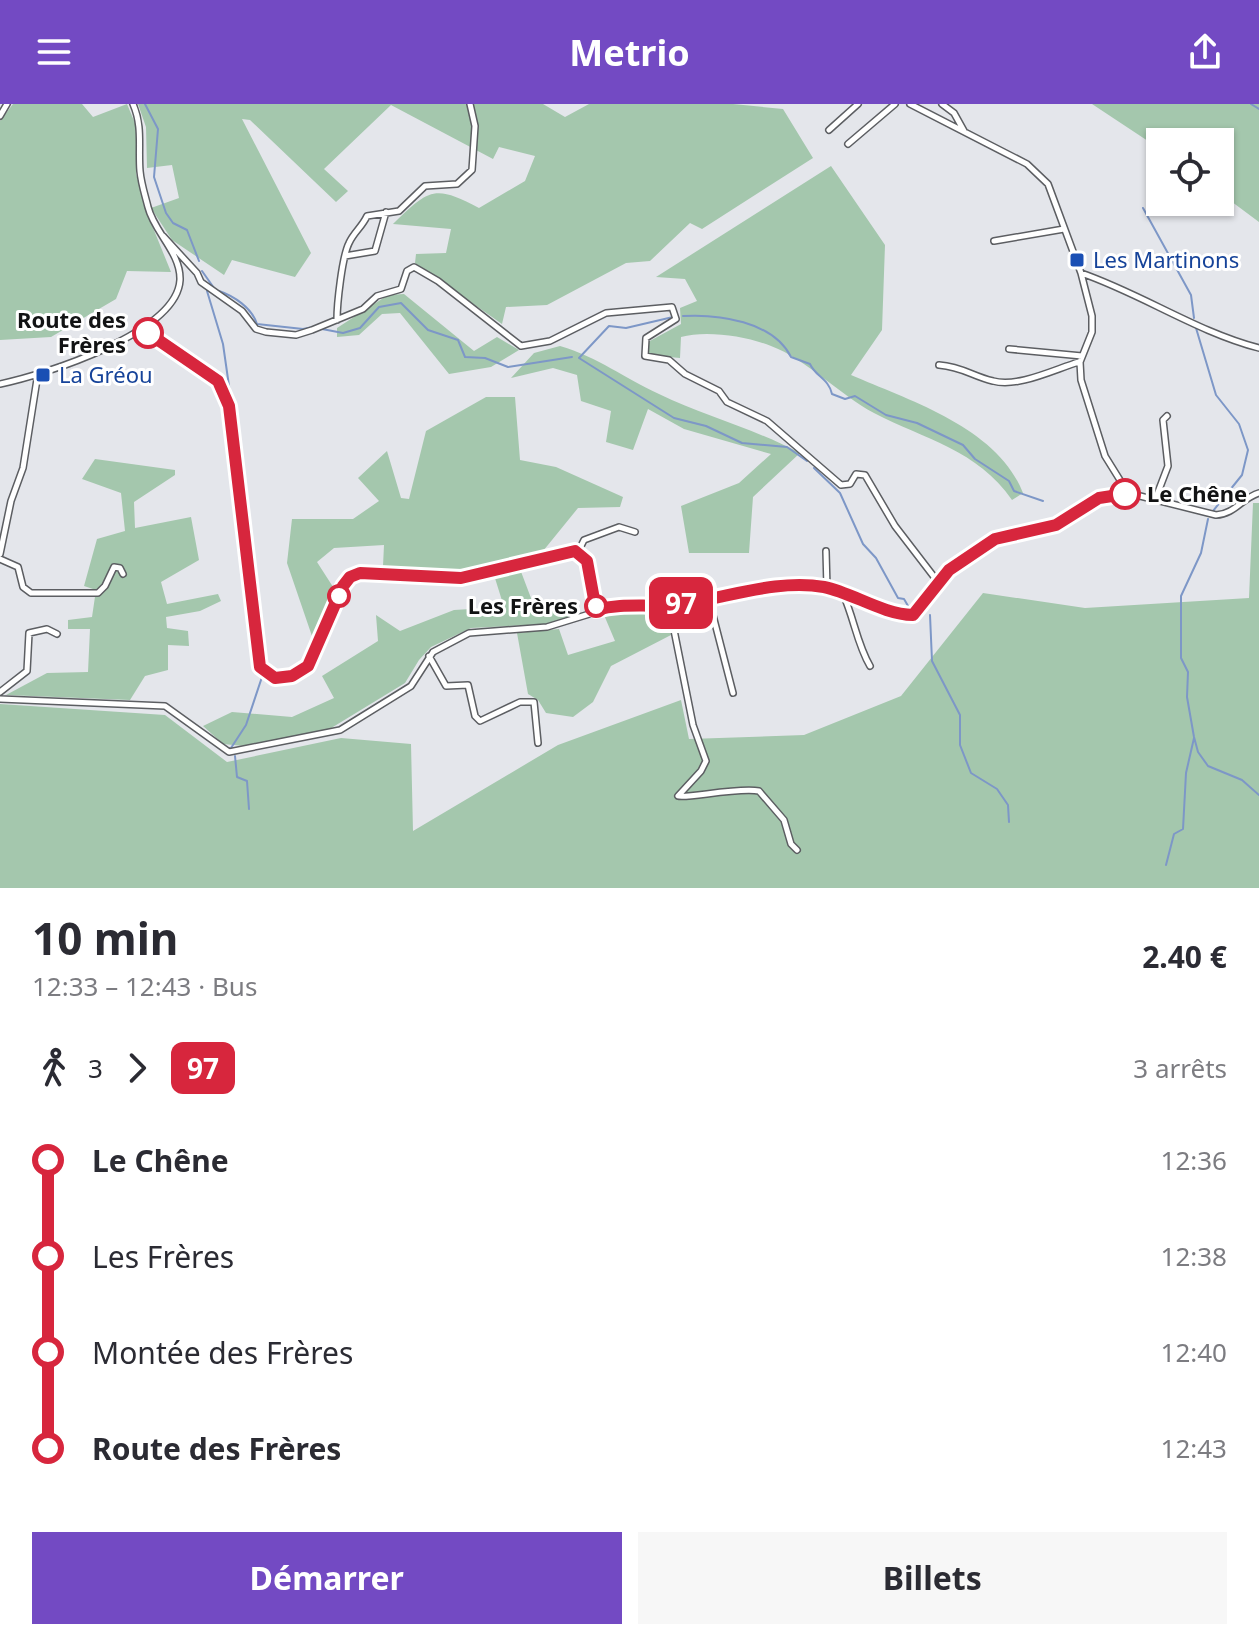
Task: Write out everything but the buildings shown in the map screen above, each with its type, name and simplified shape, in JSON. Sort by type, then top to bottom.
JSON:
[{"type":"street","points":[[0,116],[7,104]]},
{"type":"street","points":[[0,384],[91,354],[142,327],[173,301],[180,280],[175,258],[149,212],[140,171],[141,128],[133,104]]},
{"type":"street","points":[[337,320],[337,295],[342,286],[345,256],[349,243],[363,227],[367,216],[399,211],[425,186],[457,184],[467,177],[473,166],[475,126],[470,104]]},
{"type":"street","points":[[829,130],[858,104]]},
{"type":"street","points":[[848,144],[895,104]]},
{"type":"street","points":[[910,104],[1027,164],[1044,177],[1081,273],[1093,326],[1081,359],[1081,380],[1105,456],[1128,493]]},
{"type":"street","points":[[942,104],[954,113],[965,132]]},
{"type":"street","points":[[345,256],[375,251],[386,212]]},
{"type":"street","points":[[994,241],[1064,229]]},
{"type":"street","points":[[163,236],[197,273],[201,282],[242,311],[256,329],[296,335],[363,309],[377,296],[404,288],[407,271],[414,267],[438,281],[521,346],[550,341],[606,313],[672,307],[676,319],[646,338],[645,356],[669,360],[685,374],[719,391],[727,402],[773,425],[841,485],[850,484],[859,472],[865,475],[895,526],[938,582]]},
{"type":"street","points":[[1081,273],[1181,315],[1217,336],[1259,348]]},
{"type":"street","points":[[142,327],[218,381],[229,406],[260,667],[268,676],[292,676],[308,666],[343,586],[355,574],[461,578],[578,552]]},
{"type":"street","points":[[1009,349],[1081,359]]},
{"type":"street","points":[[939,365],[968,369],[1002,383],[1081,359]]},
{"type":"street","points":[[38,373],[23,468],[11,501],[0,556],[18,567],[23,587],[31,593],[98,593],[114,567],[120,568],[123,574]]},
{"type":"street","points":[[1155,500],[1168,466],[1163,420],[1167,416]]},
{"type":"street","points":[[0,699],[165,706],[229,752],[340,730],[411,686],[429,656],[469,633],[547,627],[627,603],[669,605],[777,587],[827,588],[913,615],[938,582],[965,558],[995,539],[1056,525],[1099,498],[1128,493],[1216,515],[1230,513],[1249,496],[1259,493]]},
{"type":"street","points":[[578,552],[584,540],[617,528],[635,532]]},
{"type":"street","points":[[826,551],[827,588]]},
{"type":"street","points":[[578,552],[587,561],[596,610]]},
{"type":"street","points":[[843,593],[870,666]]},
{"type":"street","points":[[709,600],[733,693]]},
{"type":"street","points":[[669,605],[693,725],[706,761],[678,796],[685,798],[721,790],[759,791],[784,820],[791,844],[797,850]]},
{"type":"street","points":[[0,692],[27,671],[29,633],[47,629],[57,634]]},
{"type":"street","points":[[429,656],[446,686],[468,685],[475,716],[480,721],[520,702],[534,702],[538,743]]},
{"type":"green space","points":[[13,104],[82,104],[93,117],[127,104],[137,128],[136,174],[149,218],[171,272],[127,271],[116,299],[51,337],[0,340],[0,121]]},
{"type":"green space","points":[[138,104],[543,104],[565,117],[589,104],[733,104],[783,109],[813,158],[702,229],[690,223],[650,261],[626,263],[547,305],[506,307],[502,324],[415,263],[416,254],[446,253],[451,229],[393,224],[415,203],[433,194],[452,195],[479,208],[525,181],[535,156],[499,147],[493,159],[391,105],[324,169],[348,191],[336,202],[250,120],[242,119],[311,253],[295,277],[232,260],[224,275],[172,240],[151,208],[179,198],[172,165],[147,168],[146,127]]},
{"type":"green space","points":[[1092,104],[1259,104],[1259,222],[1234,203],[1234,128],[1146,128],[1146,140]]},
{"type":"green space","points":[[831,166],[885,245],[882,330],[851,375],[950,419],[973,434],[1011,470],[1023,493],[1012,500],[998,483],[967,457],[874,413],[797,359],[771,346],[750,339],[702,334],[681,337],[680,358],[648,355],[648,342],[681,324],[680,308],[697,301],[685,279],[656,277]]},
{"type":"green space","points":[[404,294],[474,351],[497,337],[519,350],[491,367],[449,374],[400,313],[382,314],[359,335],[337,337],[337,328],[388,295]]},
{"type":"green space","points":[[560,346],[587,356],[676,402],[800,453],[753,497],[749,553],[689,553],[681,506],[739,483],[771,454],[684,429],[648,409],[633,450],[606,442],[611,411],[581,401],[577,375],[553,368],[511,378],[534,353]]},
{"type":"green space","points":[[486,397],[515,397],[520,460],[556,467],[623,497],[620,507],[578,508],[539,556],[459,574],[383,566],[384,545],[334,548],[317,562],[335,590],[314,642],[287,563],[292,519],[353,519],[379,501],[358,478],[387,451],[401,498],[409,499],[426,431]]},
{"type":"green space","points":[[95,459],[175,470],[175,475],[134,502],[135,528],[191,517],[199,560],[161,582],[167,604],[218,594],[221,601],[200,611],[166,617],[167,628],[188,631],[189,646],[168,645],[168,670],[145,676],[130,700],[6,695],[47,673],[88,672],[90,629],[68,629],[68,620],[92,617],[96,590],[84,586],[97,539],[125,531],[121,493],[82,479]]},
{"type":"green space","points":[[1253,503],[1259,503],[1259,888],[0,888],[0,704],[165,715],[227,762],[341,738],[411,744],[413,831],[558,745],[681,700],[689,739],[804,735],[901,696],[983,593],[1085,608],[1249,598]]},
{"type":"green space","points":[[520,569],[534,606],[566,602],[573,616],[547,624],[471,628],[431,647],[405,683],[328,730],[254,747],[223,744],[203,726],[232,712],[292,717],[334,698],[322,676],[378,641],[376,615],[400,631],[454,610],[504,607],[494,575]]},
{"type":"green space","points":[[625,607],[663,610],[671,635],[611,666],[593,702],[573,717],[546,713],[538,700],[528,694],[517,633],[559,629],[568,655],[615,641],[604,615]]},
{"type":"waterway","points":[[145,104],[158,129],[154,177],[166,213],[173,223],[187,230],[199,261]]},
{"type":"waterway","points":[[1251,104],[1259,109]]},
{"type":"waterway","points":[[1143,208],[1191,295],[1194,318]]},
{"type":"waterway","points":[[202,271],[214,288]]},
{"type":"waterway","points":[[207,291],[223,344],[231,400]]},
{"type":"waterway","points":[[219,291],[242,303],[257,324],[303,329],[313,327]]},
{"type":"waterway","points":[[322,329],[343,333],[360,328],[379,307],[401,303],[428,330],[458,340],[465,357],[485,358],[508,367],[572,357]]},
{"type":"waterway","points":[[683,316],[712,316],[758,328],[783,345],[791,357],[810,364],[832,394],[845,399],[855,396],[886,415],[917,423],[963,445],[975,459],[1009,481],[1014,491],[1043,501]]},
{"type":"waterway","points":[[673,317],[626,328],[609,326],[579,358],[674,418],[706,426],[742,443],[787,447],[807,461]]},
{"type":"waterway","points":[[1196,328],[1216,395],[1239,424],[1248,450],[1242,475],[1213,511]]},
{"type":"waterway","points":[[814,468],[840,493],[863,544],[876,558],[898,598],[904,599],[911,611]]},
{"type":"waterway","points":[[1208,519],[1201,553],[1181,596],[1181,658],[1188,672],[1187,697],[1194,737],[1198,752],[1208,766],[1242,780],[1259,795]]},
{"type":"waterway","points":[[930,615],[932,661],[960,715],[960,745],[971,773],[997,789],[1008,805],[1009,822]]},
{"type":"waterway","points":[[231,748],[246,725],[263,674]]},
{"type":"waterway","points":[[1166,865],[1174,834],[1183,829],[1186,773],[1194,738]]},
{"type":"waterway","points":[[235,756],[237,777],[247,781],[249,809]]},
{"type":"bus line","name":"97","points":[[148,333],[209,373],[224,391],[236,438],[260,667],[263,673],[275,678],[292,676],[308,666],[343,586],[350,577],[360,573],[461,578],[575,551],[587,561],[596,610],[627,603],[669,605],[777,587],[805,586],[827,588],[913,615],[949,570],[995,539],[1056,525],[1099,498],[1125,494]]},
{"type":"place","name":"Les Martinons","points":[[1077,260]]},
{"type":"place","name":"Route des Frères","points":[[148,333]]},
{"type":"place","name":"La Gréou","points":[[43,375]]},
{"type":"place","name":"Le Chêne","points":[[1125,494]]},
{"type":"place","name":"Les Frères","points":[[596,606]]}]
